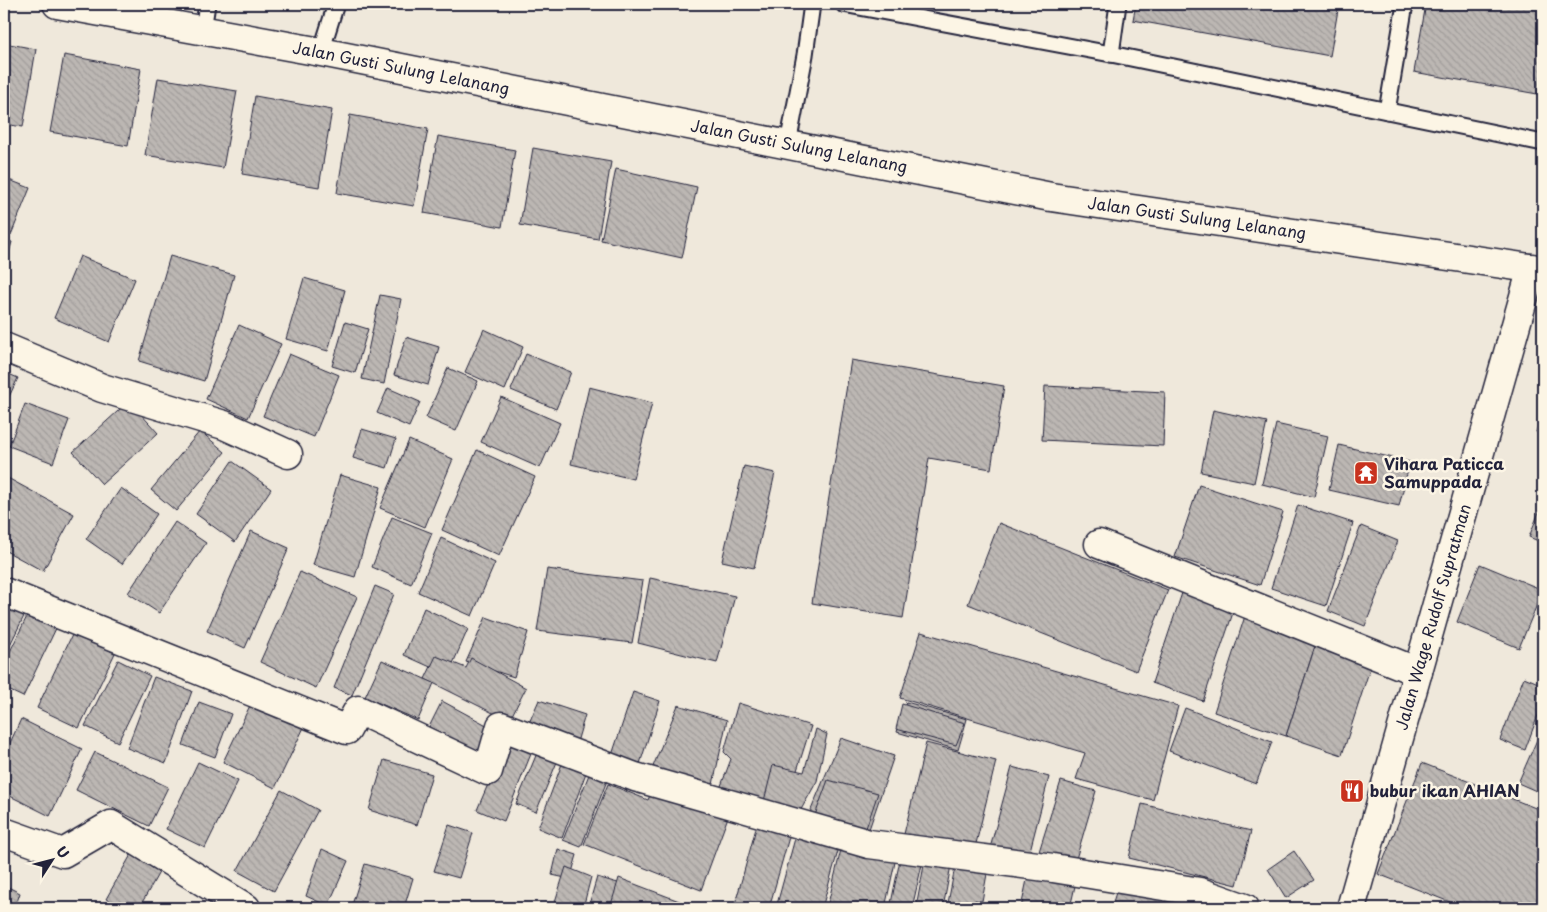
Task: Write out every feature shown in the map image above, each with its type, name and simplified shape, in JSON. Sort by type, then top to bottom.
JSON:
[{"type":"street","name":"Jalan Gusti Sulung Lelanang","points":[[57,4],[321,52],[1051,196],[1537,269]]},
{"type":"street","name":"Jalan Wage Rudolf Supratman","points":[[1351,908],[1418,672],[1537,269]]},
{"type":"street","points":[[4,347],[102,388],[224,425],[288,454]]},
{"type":"street","points":[[1099,544],[1418,672]]},
{"type":"street","points":[[4,592],[347,730],[358,710],[488,771],[501,726],[635,777],[869,844],[1054,868],[1200,892],[1245,908]]},
{"type":"street","points":[[4,832],[63,853],[111,825],[246,908]]},
{"type":"lane","points":[[203,30],[207,4]]},
{"type":"lane","points":[[321,52],[336,4]]},
{"type":"lane","points":[[788,144],[805,55],[812,4]]},
{"type":"lane","points":[[843,4],[1111,54],[1543,143]]},
{"type":"lane","points":[[1111,54],[1118,4]]},
{"type":"lane","points":[[1387,111],[1405,4]]},
{"type":"building","points":[[1136,4],[1339,4],[1330,56],[1133,20]]},
{"type":"building","points":[[1426,4],[1543,4],[1543,95],[1414,72]]},
{"type":"building","points":[[4,43],[36,49],[23,127],[4,124]]},
{"type":"building","points":[[64,55],[141,69],[128,146],[50,132]]},
{"type":"building","points":[[158,78],[237,91],[223,168],[145,155]]},
{"type":"building","points":[[255,96],[332,110],[319,187],[242,174]]},
{"type":"building","points":[[350,115],[428,129],[414,206],[337,193]]},
{"type":"building","points":[[438,136],[515,150],[502,227],[424,213]]},
{"type":"building","points":[[533,148],[611,162],[598,239],[520,225]]},
{"type":"building","points":[[616,169],[697,187],[682,258],[601,240]]},
{"type":"building","points":[[4,178],[30,188],[11,235],[4,232]]},
{"type":"building","points":[[4,240],[12,242],[4,270]]},
{"type":"building","points":[[80,256],[135,279],[109,342],[54,318]]},
{"type":"building","points":[[170,256],[234,275],[204,381],[139,361]]},
{"type":"building","points":[[304,278],[345,290],[328,351],[286,339]]},
{"type":"building","points":[[380,295],[401,299],[384,384],[362,379]]},
{"type":"building","points":[[345,322],[368,329],[355,373],[332,366]]},
{"type":"building","points":[[239,325],[281,344],[248,418],[206,399]]},
{"type":"building","points":[[484,329],[523,347],[505,390],[465,372]]},
{"type":"building","points":[[406,337],[439,347],[428,385],[394,375]]},
{"type":"building","points":[[289,354],[339,375],[314,437],[263,416]]},
{"type":"building","points":[[526,354],[571,372],[556,409],[511,390]]},
{"type":"building","points":[[851,360],[1004,386],[991,469],[929,458],[903,618],[812,603]]},
{"type":"building","points":[[448,368],[478,381],[456,431],[426,418]]},
{"type":"building","points":[[4,372],[18,378],[4,407]]},
{"type":"building","points":[[1045,386],[1165,392],[1163,446],[1042,440]]},
{"type":"building","points":[[589,387],[652,403],[633,479],[571,464]]},
{"type":"building","points":[[388,388],[420,402],[409,427],[377,413]]},
{"type":"building","points":[[501,397],[560,423],[540,468],[481,442]]},
{"type":"building","points":[[129,401],[158,433],[102,484],[73,452]]},
{"type":"building","points":[[25,404],[69,420],[53,463],[9,446]]},
{"type":"building","points":[[1213,410],[1267,422],[1254,483],[1201,472]]},
{"type":"building","points":[[1543,410],[1543,435],[1536,432]]},
{"type":"building","points":[[1276,424],[1328,436],[1314,497],[1262,484]]},
{"type":"building","points":[[362,429],[396,439],[387,468],[353,458]]},
{"type":"building","points":[[200,431],[225,452],[176,511],[151,490]]},
{"type":"building","points":[[409,440],[453,459],[425,527],[380,508]]},
{"type":"building","points":[[1339,445],[1410,462],[1399,506],[1329,490]]},
{"type":"building","points":[[477,450],[535,477],[499,556],[442,530]]},
{"type":"building","points":[[232,461],[271,489],[235,542],[196,514]]},
{"type":"building","points":[[744,466],[775,473],[754,568],[722,561]]},
{"type":"building","points":[[340,475],[381,487],[355,577],[313,565]]},
{"type":"building","points":[[4,476],[74,514],[43,571],[4,550]]},
{"type":"building","points":[[1199,485],[1283,512],[1260,585],[1175,557]]},
{"type":"building","points":[[121,488],[157,514],[122,564],[86,539]]},
{"type":"building","points":[[1543,502],[1543,543],[1529,537]]},
{"type":"building","points":[[1298,505],[1353,523],[1326,606],[1271,588]]},
{"type":"building","points":[[392,517],[432,533],[411,584],[372,567]]},
{"type":"building","points":[[175,522],[206,543],[159,613],[128,593]]},
{"type":"building","points":[[999,523],[1168,590],[1136,671],[968,604]]},
{"type":"building","points":[[1361,526],[1398,541],[1365,626],[1328,611]]},
{"type":"building","points":[[251,531],[289,548],[245,648],[207,631]]},
{"type":"building","points":[[441,538],[495,563],[472,616],[418,592]]},
{"type":"building","points":[[1480,564],[1543,590],[1519,648],[1457,622]]},
{"type":"building","points":[[547,569],[643,581],[632,643],[537,631]]},
{"type":"building","points":[[300,572],[357,597],[316,688],[260,662]]},
{"type":"building","points":[[650,578],[735,596],[717,663],[638,643]]},
{"type":"building","points":[[375,586],[394,594],[352,695],[334,688]]},
{"type":"building","points":[[1183,590],[1235,607],[1203,701],[1152,683]]},
{"type":"building","points":[[4,599],[27,610],[4,657]]},
{"type":"building","points":[[32,606],[60,620],[23,697],[4,688],[4,664]]},
{"type":"building","points":[[424,608],[468,629],[448,675],[404,655]]},
{"type":"building","points":[[1245,616],[1317,640],[1286,736],[1214,712]]},
{"type":"building","points":[[486,617],[528,632],[514,677],[466,662]]},
{"type":"building","points":[[921,632],[1178,706],[1153,800],[1076,779],[1085,753],[900,698]]},
{"type":"building","points":[[73,633],[115,653],[79,728],[37,708]]},
{"type":"building","points":[[1317,640],[1373,659],[1342,755],[1286,736]]},
{"type":"building","points":[[436,656],[466,668],[471,658],[526,688],[509,721],[425,679]]},
{"type":"building","points":[[118,660],[150,676],[118,742],[85,726]]},
{"type":"building","points":[[382,660],[434,683],[418,720],[365,697]]},
{"type":"building","points":[[154,677],[192,691],[166,763],[127,748]]},
{"type":"building","points":[[1524,677],[1543,685],[1543,702],[1525,750],[1500,740]]},
{"type":"building","points":[[633,692],[660,701],[638,770],[610,761]]},
{"type":"building","points":[[255,695],[307,721],[275,788],[223,762]]},
{"type":"building","points":[[539,700],[585,715],[575,749],[525,732]]},
{"type":"building","points":[[442,701],[494,729],[479,754],[429,727]]},
{"type":"building","points":[[199,702],[231,714],[215,757],[183,745]]},
{"type":"building","points":[[906,702],[967,719],[958,750],[897,732]]},
{"type":"building","points":[[738,703],[811,726],[782,818],[718,794],[731,759],[724,752]]},
{"type":"building","points":[[902,704],[965,723],[956,745],[896,729]]},
{"type":"building","points":[[678,705],[727,720],[712,789],[652,769]]},
{"type":"building","points":[[1185,708],[1272,742],[1256,784],[1169,751]]},
{"type":"building","points":[[21,719],[82,749],[50,816],[4,793],[4,756]]},
{"type":"building","points":[[1543,726],[1543,794],[1518,783]]},
{"type":"building","points":[[816,729],[827,734],[817,781],[798,815],[763,805],[773,765],[804,772]]},
{"type":"building","points":[[510,733],[535,744],[504,821],[477,810]]},
{"type":"building","points":[[841,738],[894,756],[866,838],[806,822]]},
{"type":"building","points":[[926,743],[996,761],[974,852],[904,834]]},
{"type":"building","points":[[95,752],[168,787],[149,826],[76,790]]},
{"type":"building","points":[[537,753],[557,762],[536,812],[516,804]]},
{"type":"building","points":[[384,760],[432,774],[417,825],[369,810]]},
{"type":"building","points":[[563,761],[587,770],[562,838],[538,828]]},
{"type":"building","points":[[198,762],[238,781],[205,848],[166,829]]},
{"type":"building","points":[[1422,763],[1543,811],[1543,902],[1541,908],[1465,908],[1378,874]]},
{"type":"building","points":[[1012,767],[1049,777],[1027,862],[989,852]]},
{"type":"building","points":[[590,772],[608,778],[581,847],[563,840]]},
{"type":"building","points":[[828,780],[878,793],[865,831],[814,818]]},
{"type":"building","points":[[1061,781],[1096,791],[1073,869],[1037,858]]},
{"type":"building","points":[[608,784],[648,800],[653,788],[728,817],[701,890],[584,844]]},
{"type":"building","points":[[281,790],[318,810],[274,891],[237,871]]},
{"type":"building","points":[[1142,804],[1251,831],[1237,885],[1129,858]]},
{"type":"building","points":[[758,821],[791,830],[769,908],[749,908],[735,904]]},
{"type":"building","points":[[449,825],[473,833],[459,878],[434,871]]},
{"type":"building","points":[[797,831],[840,844],[822,908],[776,908]]},
{"type":"building","points":[[843,841],[897,853],[885,908],[827,908]]},
{"type":"building","points":[[322,849],[348,861],[328,906],[306,896]]},
{"type":"building","points":[[558,849],[577,855],[570,879],[552,875]]},
{"type":"building","points":[[1294,851],[1314,880],[1286,898],[1268,869]]},
{"type":"building","points":[[132,853],[162,867],[139,908],[124,908],[106,899]]},
{"type":"building","points":[[901,855],[923,860],[912,908],[890,908]]},
{"type":"building","points":[[925,860],[951,865],[943,908],[916,908]]},
{"type":"building","points":[[365,864],[413,878],[404,908],[351,908]]},
{"type":"building","points":[[566,867],[591,877],[583,908],[553,908]]},
{"type":"building","points":[[955,867],[987,874],[982,901],[975,900],[974,908],[947,908]]},
{"type":"building","points":[[1123,871],[1236,908],[1111,908]]},
{"type":"building","points":[[1028,875],[1075,886],[1070,908],[1021,908]]},
{"type":"building","points":[[597,877],[628,886],[622,908],[588,908]]},
{"type":"building","points":[[619,878],[687,904],[686,908],[610,908]]},
{"type":"building","points":[[4,885],[20,893],[15,908],[4,908]]},
{"type":"place","name":"Vihara Paticca Samuppada","points":[[1366,473]]},
{"type":"place","name":"bubur ikan AHIAN","points":[[1352,791]]}]
